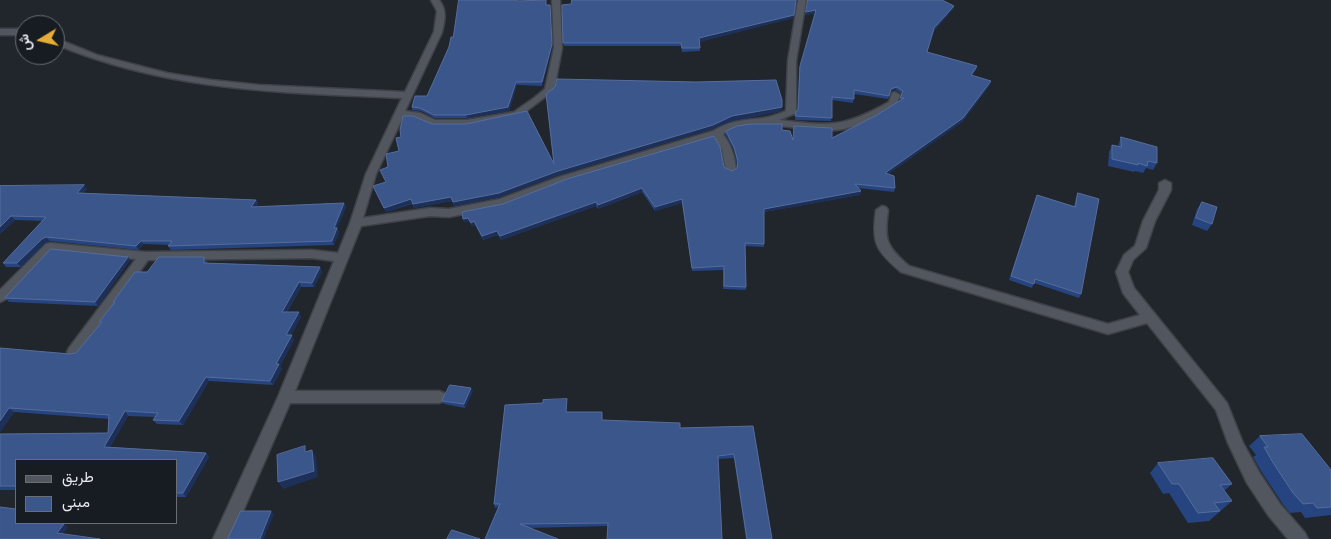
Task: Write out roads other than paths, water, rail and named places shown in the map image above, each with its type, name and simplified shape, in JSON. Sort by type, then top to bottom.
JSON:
[{"type":"street","points":[[222,539],[285,397],[356,224],[371,174],[442,20],[442,10],[435,0]]},
{"type":"street","points":[[399,114],[417,115],[434,123],[467,123],[517,114],[537,100],[549,90],[558,48],[556,0]]},
{"type":"street","points":[[356,224],[430,212],[449,213],[503,202],[563,179],[717,133],[724,127],[740,123],[766,121],[791,113],[792,61],[802,0]]},
{"type":"street","points":[[0,32],[15,32]]},
{"type":"street","points":[[65,45],[94,57],[167,76],[211,83],[259,88],[408,95]]},
{"type":"street","points":[[766,121],[806,128],[854,124],[893,103],[896,95]]},
{"type":"street","points":[[717,133],[725,142],[730,158],[731,170]]},
{"type":"street","points":[[1166,183],[1165,190],[1149,220],[1140,248],[1128,258],[1122,272],[1128,290],[1222,407],[1230,430],[1251,474],[1280,520],[1299,539]]},
{"type":"street","points":[[882,210],[878,237],[885,253],[905,269],[1108,329],[1150,317]]},
{"type":"street","points":[[0,297],[50,247],[145,256],[312,254],[342,258]]},
{"type":"street","points":[[74,352],[145,256]]},
{"type":"street","points":[[285,397],[439,397]]}]
